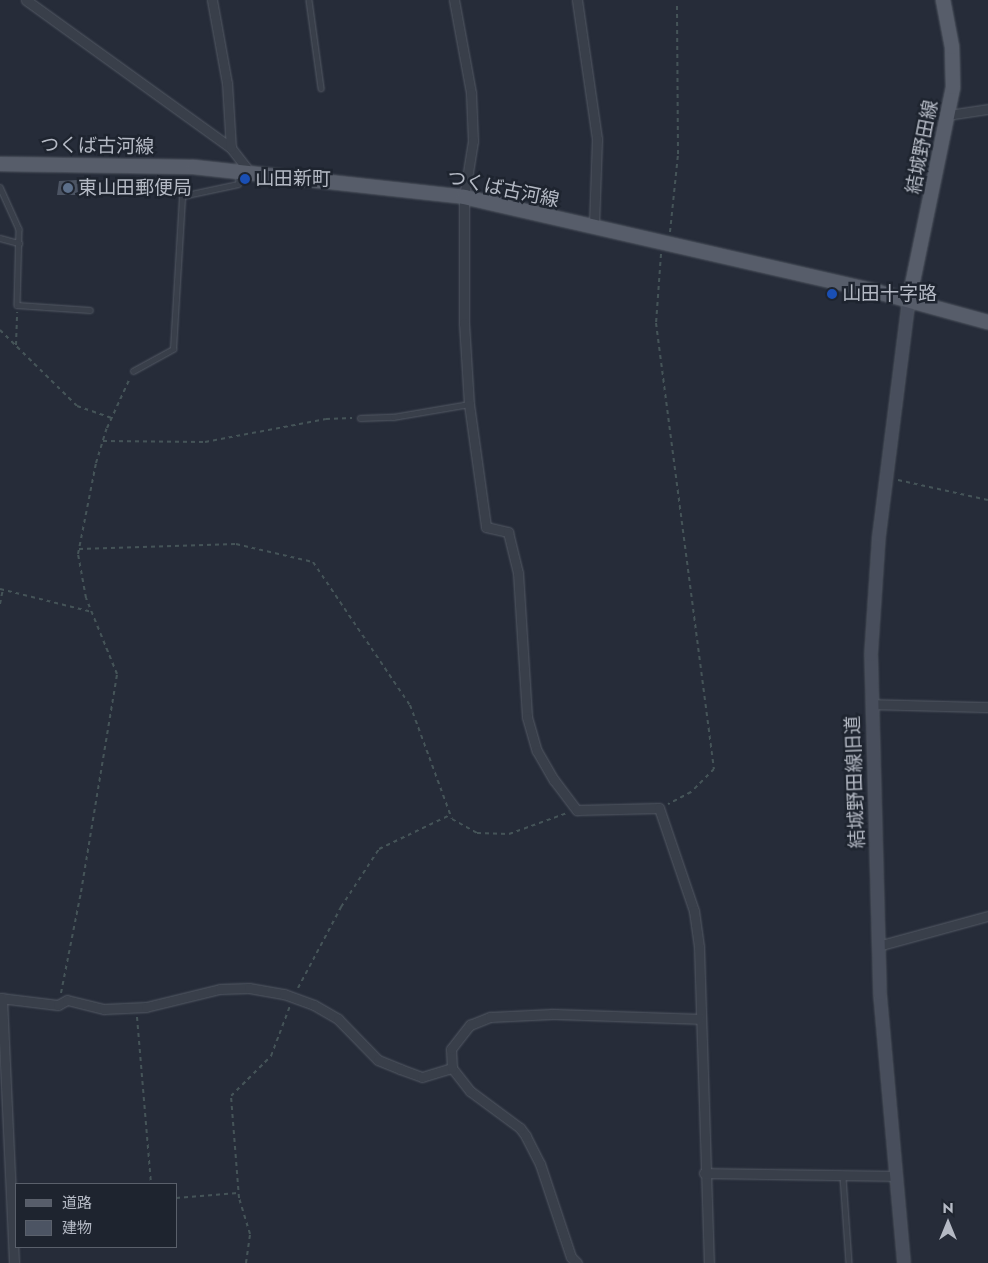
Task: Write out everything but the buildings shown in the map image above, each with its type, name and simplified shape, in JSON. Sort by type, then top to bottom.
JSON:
[{"type":"main road","name":"結城野田線","points":[[909,300],[953,87],[952,56],[943,0]]},
{"type":"main road","name":"つくば古河線","points":[[0,164],[157,165],[244,172],[464,197],[909,300],[988,322]]},
{"type":"street","points":[[26,0],[231,148]]},
{"type":"street","points":[[212,0],[227,82],[231,148],[244,172]]},
{"type":"street","points":[[454,0],[470,93],[473,141],[464,197],[464,323],[469,404],[486,527],[508,532],[518,573],[527,717],[537,751],[554,780],[577,810],[659,808],[694,911],[699,947],[704,1173],[709,1263]]},
{"type":"street","points":[[577,0],[597,139],[594,227]]},
{"type":"street","points":[[948,115],[988,110]]},
{"type":"street","name":"結城野田線旧道","points":[[904,1263],[883,1048],[871,704],[874,589],[886,477],[909,300]]},
{"type":"street","points":[[871,704],[988,707]]},
{"type":"street","points":[[878,946],[988,916]]},
{"type":"street","points":[[14,1263],[1,998],[58,1005],[67,1000],[104,1008],[136,1008],[220,989],[249,988],[293,998],[338,1019],[378,1060],[422,1077],[452,1068]]},
{"type":"street","points":[[577,1263],[571,1257],[544,1173],[526,1136],[470,1091],[452,1068],[451,1049],[458,1037],[470,1025],[490,1017],[552,1014],[700,1019]]},
{"type":"street","points":[[704,1173],[842,1177],[896,1176]]},
{"type":"lane","points":[[309,0],[320,88]]},
{"type":"lane","points":[[133,371],[173,348],[182,196],[238,184],[244,172]]},
{"type":"lane","points":[[0,187],[20,229],[17,305],[90,310]]},
{"type":"lane","points":[[0,238],[19,243]]},
{"type":"lane","points":[[360,418],[393,417],[469,404]]},
{"type":"lane","points":[[842,1177],[849,1263]]},
{"type":"path","points":[[659,808],[691,792],[714,769],[656,323],[678,154],[677,4]]},
{"type":"path","points":[[16,346],[17,305]]},
{"type":"path","points":[[0,330],[77,406],[112,418]]},
{"type":"path","points":[[58,1005],[81,892],[117,674],[86,598],[79,549],[103,441],[133,371]]},
{"type":"path","points":[[103,441],[205,442],[326,419],[360,418]]},
{"type":"path","points":[[886,477],[988,500]]},
{"type":"path","points":[[79,549],[236,544],[313,562],[410,705],[450,815],[477,833],[509,834],[577,810]]},
{"type":"path","points":[[0,604],[2,589],[92,612]]},
{"type":"path","points":[[246,1263],[250,1234],[238,1193],[231,1096],[271,1056],[293,998],[340,907],[379,849],[450,815]]},
{"type":"path","points":[[136,1008],[151,1183]]},
{"type":"path","points":[[178,1198],[238,1193]]},
{"type":"place","name":"山田新町","points":[[245,179]]},
{"type":"place","name":"東山田郵便局","points":[[68,188]]},
{"type":"place","name":"山田十字路","points":[[832,294]]}]
